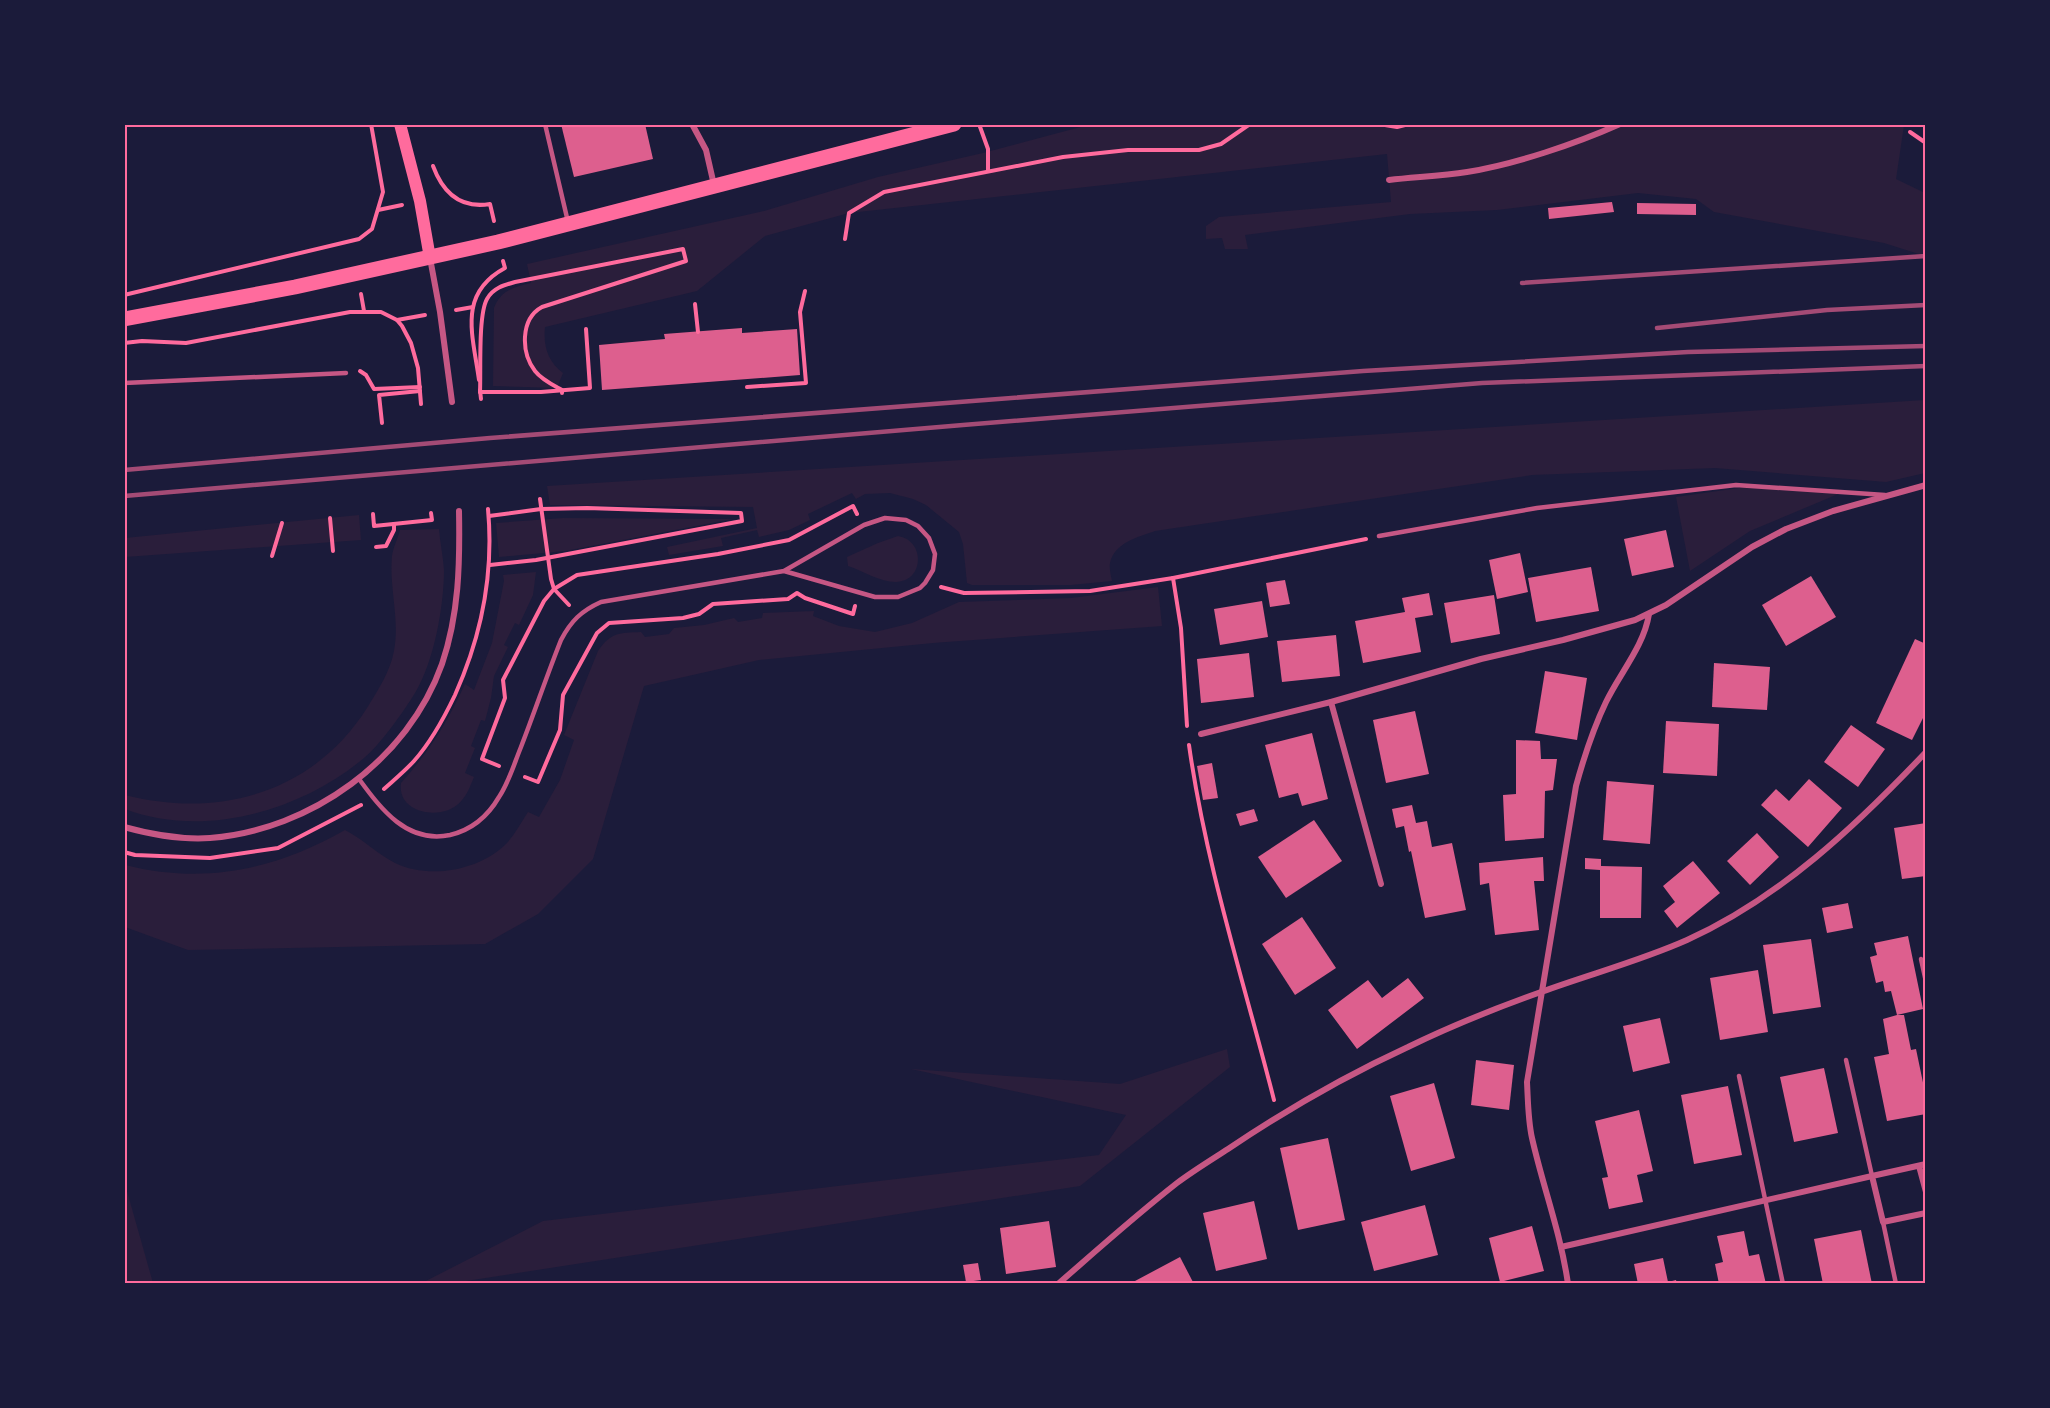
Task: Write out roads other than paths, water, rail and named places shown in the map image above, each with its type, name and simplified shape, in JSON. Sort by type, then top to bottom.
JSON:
[{"type":"main road","points":[[400,124],[420,201],[430,258]]},
{"type":"main road","points":[[124,319],[295,287],[430,258],[568,225],[954,124]]},
{"type":"street","points":[[692,124],[706,150],[714,186]]},
{"type":"street","points":[[1389,180],[1468,172],[1535,155],[1594,136],[1620,124]]},
{"type":"street","points":[[430,258],[452,402]]},
{"type":"street","points":[[1201,734],[1331,702],[1481,659],[1621,625],[1649,614],[1752,547],[1786,529],[1807,520],[1926,485]]},
{"type":"street","points":[[124,827],[158,836],[190,838],[240,834],[291,817],[326,800],[359,778],[390,750],[404,733],[431,689],[441,667],[457,600],[460,558],[459,511]]},
{"type":"street","points":[[1568,1284],[1561,1247],[1532,1138],[1527,1082],[1576,786],[1605,703],[1643,638],[1649,614]]},
{"type":"street","points":[[1331,702],[1381,884]]},
{"type":"street","points":[[1058,1284],[1178,1182],[1278,1115],[1334,1083],[1409,1046],[1476,1017],[1689,939],[1732,916],[1779,886],[1848,829],[1926,752]]},
{"type":"street","points":[[1561,1247],[1922,1165],[1926,1192]]},
{"type":"street","points":[[1872,1176],[1883,1222],[1926,1213]]},
{"type":"lane","points":[[545,124],[568,225]]},
{"type":"lane","points":[[124,383],[346,373]]},
{"type":"lane","points":[[1379,536],[1537,508],[1736,485],[1888,495]]},
{"type":"lane","points":[[359,778],[400,826],[418,834],[444,836],[460,832],[480,820],[499,798],[512,771],[561,640],[573,621],[583,611],[602,603],[784,571],[864,525],[891,517],[906,520],[923,530],[929,538],[934,554],[933,570],[925,583],[920,588],[898,597],[875,597],[784,571]]},
{"type":"lane","points":[[1921,959],[1926,982]]},
{"type":"lane","points":[[1846,1060],[1872,1176]]},
{"type":"lane","points":[[1739,1076],[1783,1284]]},
{"type":"lane","points":[[1883,1222],[1896,1284]]},
{"type":"railway","points":[[1522,283],[1926,256]]},
{"type":"railway","points":[[1657,328],[1827,310],[1926,305]]},
{"type":"railway","points":[[124,470],[490,438],[1363,371],[1688,352],[1926,346]]},
{"type":"railway","points":[[124,496],[1482,383],[1926,366]]}]
